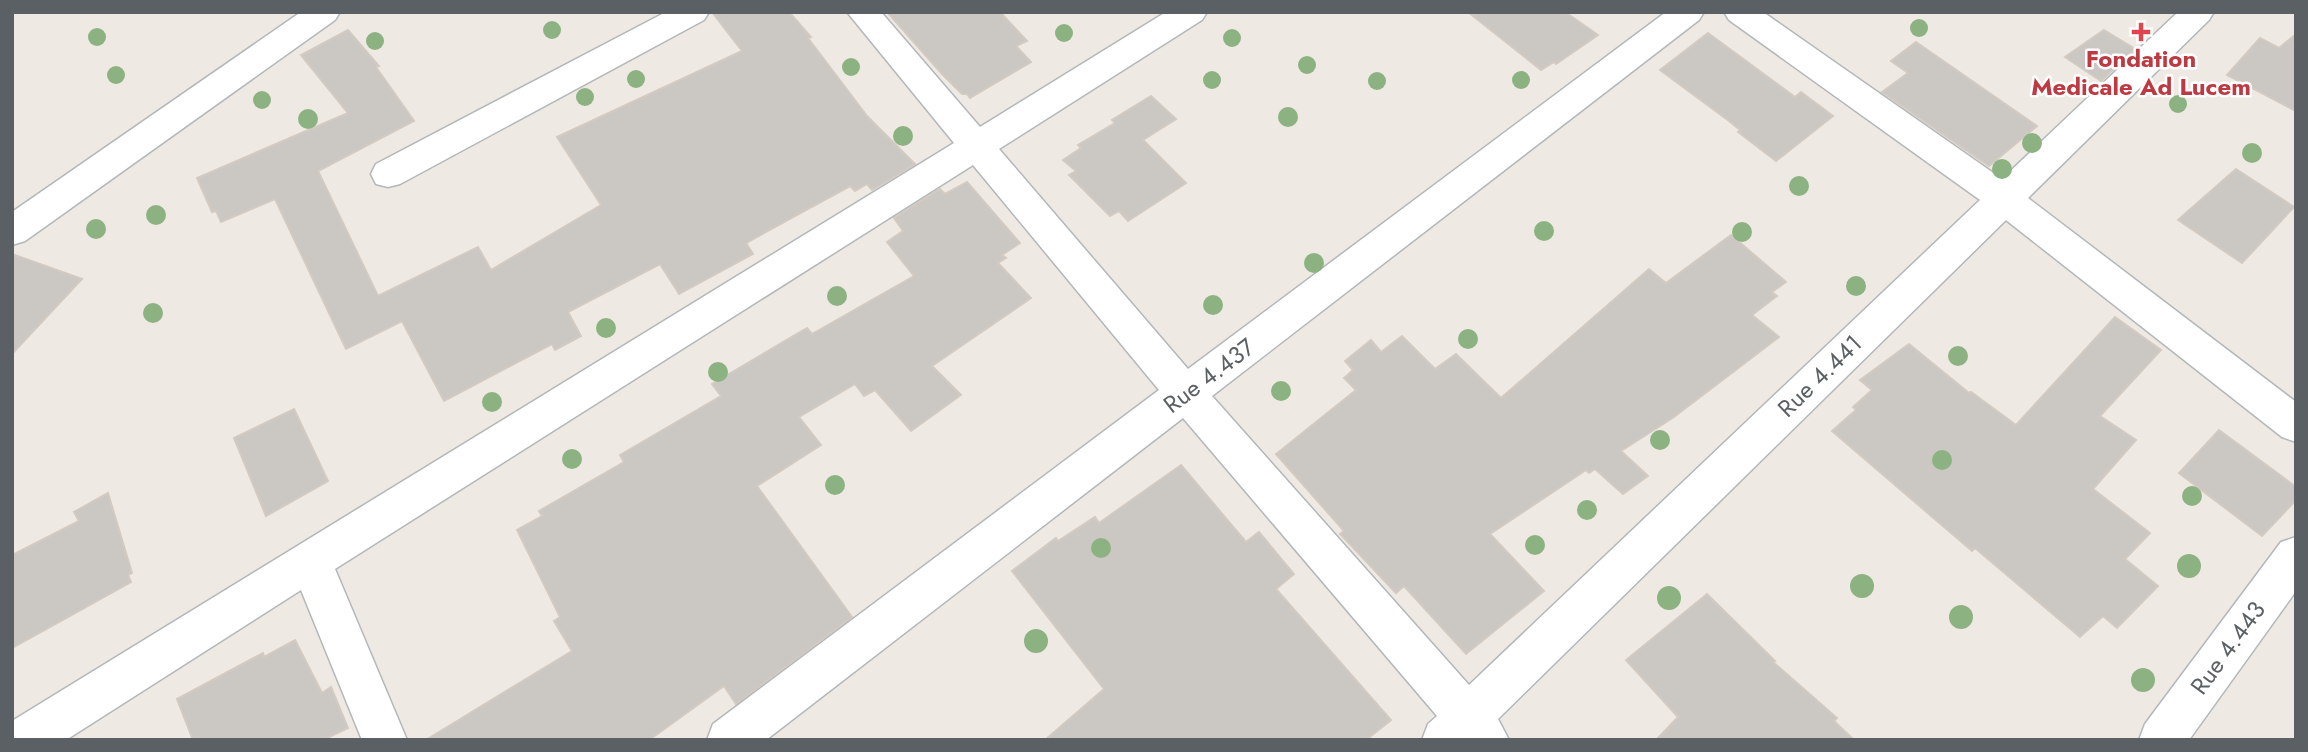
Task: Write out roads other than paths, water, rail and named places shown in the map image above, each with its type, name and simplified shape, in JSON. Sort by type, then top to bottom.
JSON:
[{"type":"street","points":[[12,231],[324,12]]},
{"type":"street","points":[[388,174],[692,12]]},
{"type":"street","points":[[863,12],[978,145],[1466,732]]},
{"type":"street","points":[[24,740],[1191,12]]},
{"type":"street","name":"Rue 4.437","points":[[729,740],[1688,12]]},
{"type":"street","points":[[1740,12],[2004,199],[2296,425]]},
{"type":"street","name":"Rue 4.441","points":[[1466,732],[2004,199],[2198,12]]},
{"type":"street","name":"Rue 4.443","points":[[2161,740],[2296,556]]},
{"type":"street","points":[[310,560],[385,740]]},
{"type":"place","name":"Fondation Medicale Ad Lucem","points":[[2141,32]]}]
